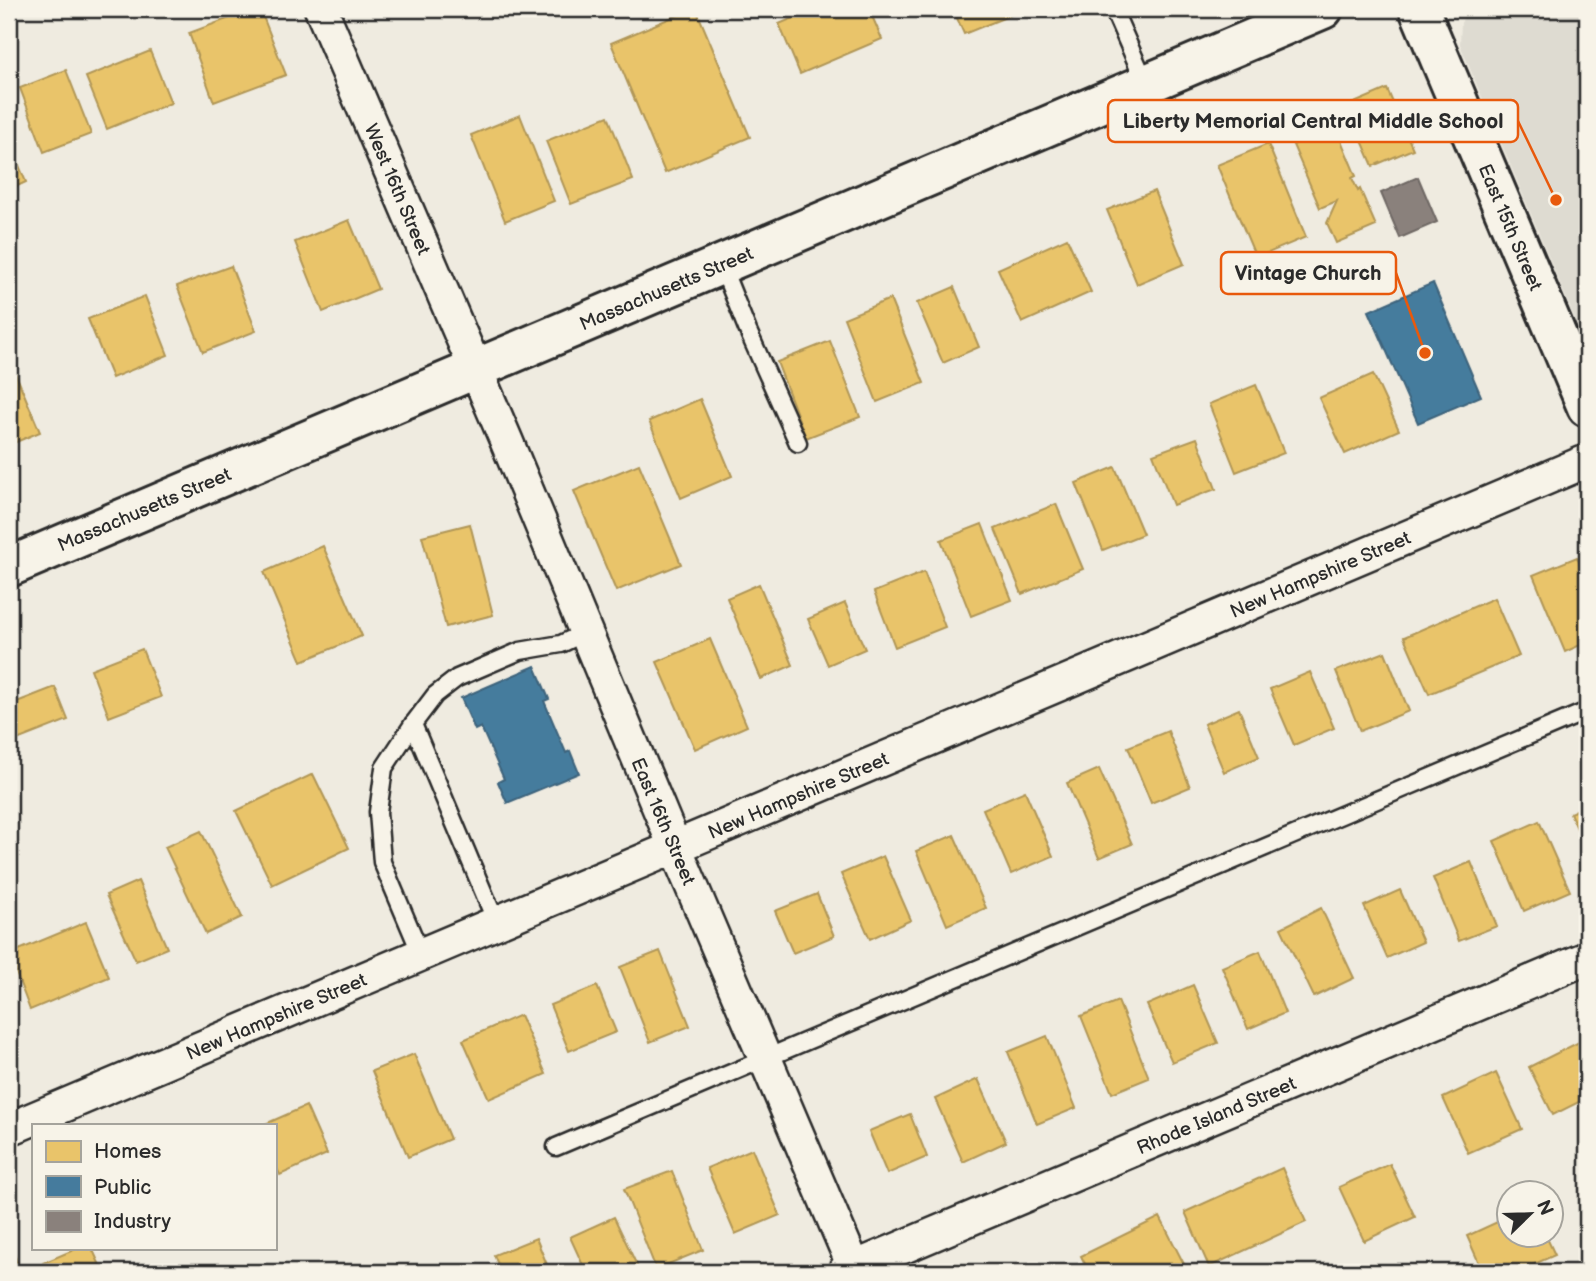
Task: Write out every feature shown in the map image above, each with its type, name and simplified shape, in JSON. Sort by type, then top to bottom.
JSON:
[{"type":"main road","name":"Massachusetts Street","points":[[9,566],[1323,9]]},
{"type":"main road","name":"East 15th Street","points":[[1419,9],[1587,407]]},
{"type":"street","name":"West 16th Street","points":[[321,9],[475,369]]},
{"type":"street","name":"East 16th Street","points":[[475,369],[852,1271]]},
{"type":"street","name":"New Hampshire Street","points":[[9,1129],[1587,461]]},
{"type":"street","name":"Rhode Island Street","points":[[852,1271],[1587,958]]},
{"type":"lane","points":[[1113,9],[1146,84]]},
{"type":"lane","points":[[721,264],[797,443]]},
{"type":"lane","points":[[421,954],[382,862],[378,812],[384,768],[435,695],[457,678],[520,651],[561,643],[586,632]]},
{"type":"lane","points":[[556,1147],[1587,711]]},
{"type":"lane","points":[[413,724],[496,922]]},
{"type":"shaded area","points":[[1467,9],[1587,9],[1587,348],[1460,44],[1461,23]]},
{"type":"building: Homes","points":[[260,9],[286,75],[214,102],[189,33]]},
{"type":"building: Homes","points":[[696,9],[750,137],[665,173],[611,43]]},
{"type":"building: Homes","points":[[814,9],[869,9],[882,39],[800,74],[779,24]]},
{"type":"building: Homes","points":[[953,9],[1026,9],[964,34]]},
{"type":"building: Homes","points":[[150,51],[171,103],[107,129],[86,77]]},
{"type":"building: Homes","points":[[66,70],[91,134],[44,152],[20,88]]},
{"type":"building: Homes","points":[[1387,89],[1413,149],[1373,166],[1347,106]]},
{"type":"building: Homes","points":[[520,115],[554,201],[505,221],[471,135]]},
{"type":"building: Homes","points":[[608,116],[633,180],[571,204],[546,141]]},
{"type":"building: Homes","points":[[1325,117],[1330,128],[1335,126],[1356,176],[1352,178],[1358,191],[1360,189],[1376,226],[1336,243],[1327,223],[1337,201],[1320,208],[1293,145],[1297,143],[1292,131]]},
{"type":"building: Homes","points":[[9,142],[26,182],[9,190]]},
{"type":"building: Homes","points":[[1268,144],[1306,237],[1256,258],[1217,165]]},
{"type":"building: Homes","points":[[1154,191],[1184,264],[1137,284],[1107,210]]},
{"type":"building: Homes","points":[[349,220],[378,289],[323,312],[295,242]]},
{"type":"building: Homes","points":[[1067,238],[1091,292],[1022,323],[998,269]]},
{"type":"building: Homes","points":[[231,266],[256,331],[203,352],[177,286]]},
{"type":"building: Homes","points":[[954,287],[979,347],[943,363],[917,303]]},
{"type":"building: Homes","points":[[145,296],[168,355],[112,378],[88,319]]},
{"type":"building: Homes","points":[[890,299],[924,383],[877,402],[844,318]]},
{"type":"building: Homes","points":[[830,341],[860,417],[806,438],[777,362]]},
{"type":"building: Homes","points":[[9,358],[40,432],[9,445]]},
{"type":"building: Homes","points":[[1373,374],[1399,430],[1345,454],[1319,398]]},
{"type":"building: Homes","points":[[1256,385],[1284,453],[1236,472],[1209,404]]},
{"type":"building: Homes","points":[[700,399],[732,476],[681,498],[649,421]]},
{"type":"building: Homes","points":[[1197,438],[1216,489],[1173,505],[1153,454]]},
{"type":"building: Homes","points":[[639,464],[681,564],[616,591],[574,491]]},
{"type":"building: Homes","points":[[1115,467],[1143,534],[1103,550],[1076,483]]},
{"type":"building: Homes","points":[[1056,504],[1083,569],[1022,594],[995,529]]},
{"type":"building: Homes","points":[[470,524],[493,615],[446,627],[422,536]]},
{"type":"building: Homes","points":[[982,524],[1012,600],[971,616],[941,540]]},
{"type":"building: Homes","points":[[323,546],[362,636],[302,661],[264,572]]},
{"type":"building: Homes","points":[[1577,557],[1587,581],[1587,642],[1565,652],[1533,575]]},
{"type":"building: Homes","points":[[924,572],[945,627],[895,647],[874,592]]},
{"type":"building: Homes","points":[[759,584],[793,665],[761,679],[727,598]]},
{"type":"building: Homes","points":[[1494,598],[1519,656],[1429,694],[1404,637]]},
{"type":"building: Homes","points":[[845,603],[865,649],[828,665],[808,619]]},
{"type":"building: Homes","points":[[710,639],[747,726],[695,749],[657,662]]},
{"type":"building: Homes","points":[[142,649],[161,697],[109,717],[91,669]]},
{"type":"building: Homes","points":[[1385,652],[1409,711],[1360,731],[1336,671]]},
{"type":"building: Homes","points":[[1310,672],[1334,728],[1294,745],[1270,689]]},
{"type":"building: Homes","points":[[55,687],[68,720],[17,740],[9,717],[9,705]]},
{"type":"building: Homes","points":[[1239,709],[1259,757],[1224,772],[1204,724]]},
{"type":"building: Homes","points":[[1168,731],[1190,787],[1151,803],[1128,747]]},
{"type":"building: Homes","points":[[1099,769],[1132,844],[1099,858],[1067,783]]},
{"type":"building: Homes","points":[[313,774],[349,848],[272,885],[236,811]]},
{"type":"building: Homes","points":[[1025,791],[1053,856],[1011,874],[983,809]]},
{"type":"building: Homes","points":[[1587,805],[1587,850],[1570,813]]},
{"type":"building: Homes","points":[[1539,821],[1570,891],[1524,911],[1494,841]]},
{"type":"building: Homes","points":[[201,831],[242,917],[206,934],[165,847]]},
{"type":"building: Homes","points":[[954,835],[986,908],[947,925],[916,851]]},
{"type":"building: Homes","points":[[883,856],[911,920],[870,939],[841,874]]},
{"type":"building: Homes","points":[[1471,862],[1497,926],[1459,941],[1433,878]]},
{"type":"building: Homes","points":[[138,881],[167,948],[136,961],[106,895]]},
{"type":"building: Homes","points":[[1400,890],[1423,942],[1387,958],[1364,906]]},
{"type":"building: Homes","points":[[817,894],[834,936],[793,953],[775,911]]},
{"type":"building: Homes","points":[[1321,908],[1354,978],[1314,997],[1281,928]]},
{"type":"building: Homes","points":[[86,922],[109,977],[30,1010],[9,954]]},
{"type":"building: Homes","points":[[660,951],[690,1026],[650,1042],[620,967]]},
{"type":"building: Homes","points":[[1260,951],[1285,1013],[1248,1029],[1222,967]]},
{"type":"building: Homes","points":[[1193,985],[1218,1043],[1172,1062],[1147,1005]]},
{"type":"building: Homes","points":[[597,986],[616,1032],[569,1051],[550,1005]]},
{"type":"building: Homes","points":[[1118,1001],[1149,1078],[1112,1093],[1081,1016]]},
{"type":"building: Homes","points":[[520,1015],[546,1074],[489,1099],[463,1040]]},
{"type":"building: Homes","points":[[1047,1036],[1076,1108],[1037,1124],[1008,1052]]},
{"type":"building: Homes","points":[[1587,1038],[1587,1098],[1553,1115],[1529,1067]]},
{"type":"building: Homes","points":[[414,1054],[450,1139],[408,1157],[372,1071]]},
{"type":"building: Homes","points":[[1496,1073],[1522,1129],[1468,1153],[1443,1098]]},
{"type":"building: Homes","points":[[978,1079],[1006,1142],[963,1162],[935,1099]]},
{"type":"building: Homes","points":[[306,1106],[327,1154],[280,1175],[276,1166],[276,1124],[265,1124]]},
{"type":"building: Homes","points":[[910,1114],[927,1157],[887,1174],[869,1131]]},
{"type":"building: Homes","points":[[752,1149],[780,1215],[735,1234],[707,1168]]},
{"type":"building: Homes","points":[[1390,1164],[1415,1217],[1364,1241],[1339,1187]]},
{"type":"building: Homes","points":[[1282,1168],[1306,1222],[1209,1267],[1185,1212]]},
{"type":"building: Homes","points":[[672,1171],[703,1250],[656,1269],[624,1189]]},
{"type":"building: Homes","points":[[614,1217],[640,1272],[586,1272],[570,1237]]},
{"type":"building: Homes","points":[[1160,1217],[1188,1272],[1089,1272],[1081,1256]]},
{"type":"building: Homes","points":[[1494,1223],[1494,1250],[1553,1250],[1555,1255],[1516,1272],[1483,1272],[1467,1236]]},
{"type":"building: Homes","points":[[536,1238],[550,1272],[501,1272],[494,1255]]},
{"type":"building: Homes","points":[[73,1250],[93,1250],[103,1272],[47,1272],[43,1263]]},
{"type":"building: Homes","points":[[13,1251],[21,1272],[9,1272],[9,1253]]},
{"type":"building: Public","points":[[1433,283],[1481,396],[1418,423],[1369,311]]},
{"type":"building: Public","points":[[535,666],[549,699],[544,701],[566,753],[570,751],[579,773],[507,803],[498,782],[504,779],[481,727],[475,730],[461,698]]},
{"type":"building: Industry","points":[[1418,177],[1437,222],[1400,238],[1381,193]]},
{"type":"place","name":"Liberty Memorial Central Middle School","points":[[1556,200]]},
{"type":"place","name":"Vintage Church","points":[[1425,353]]}]
